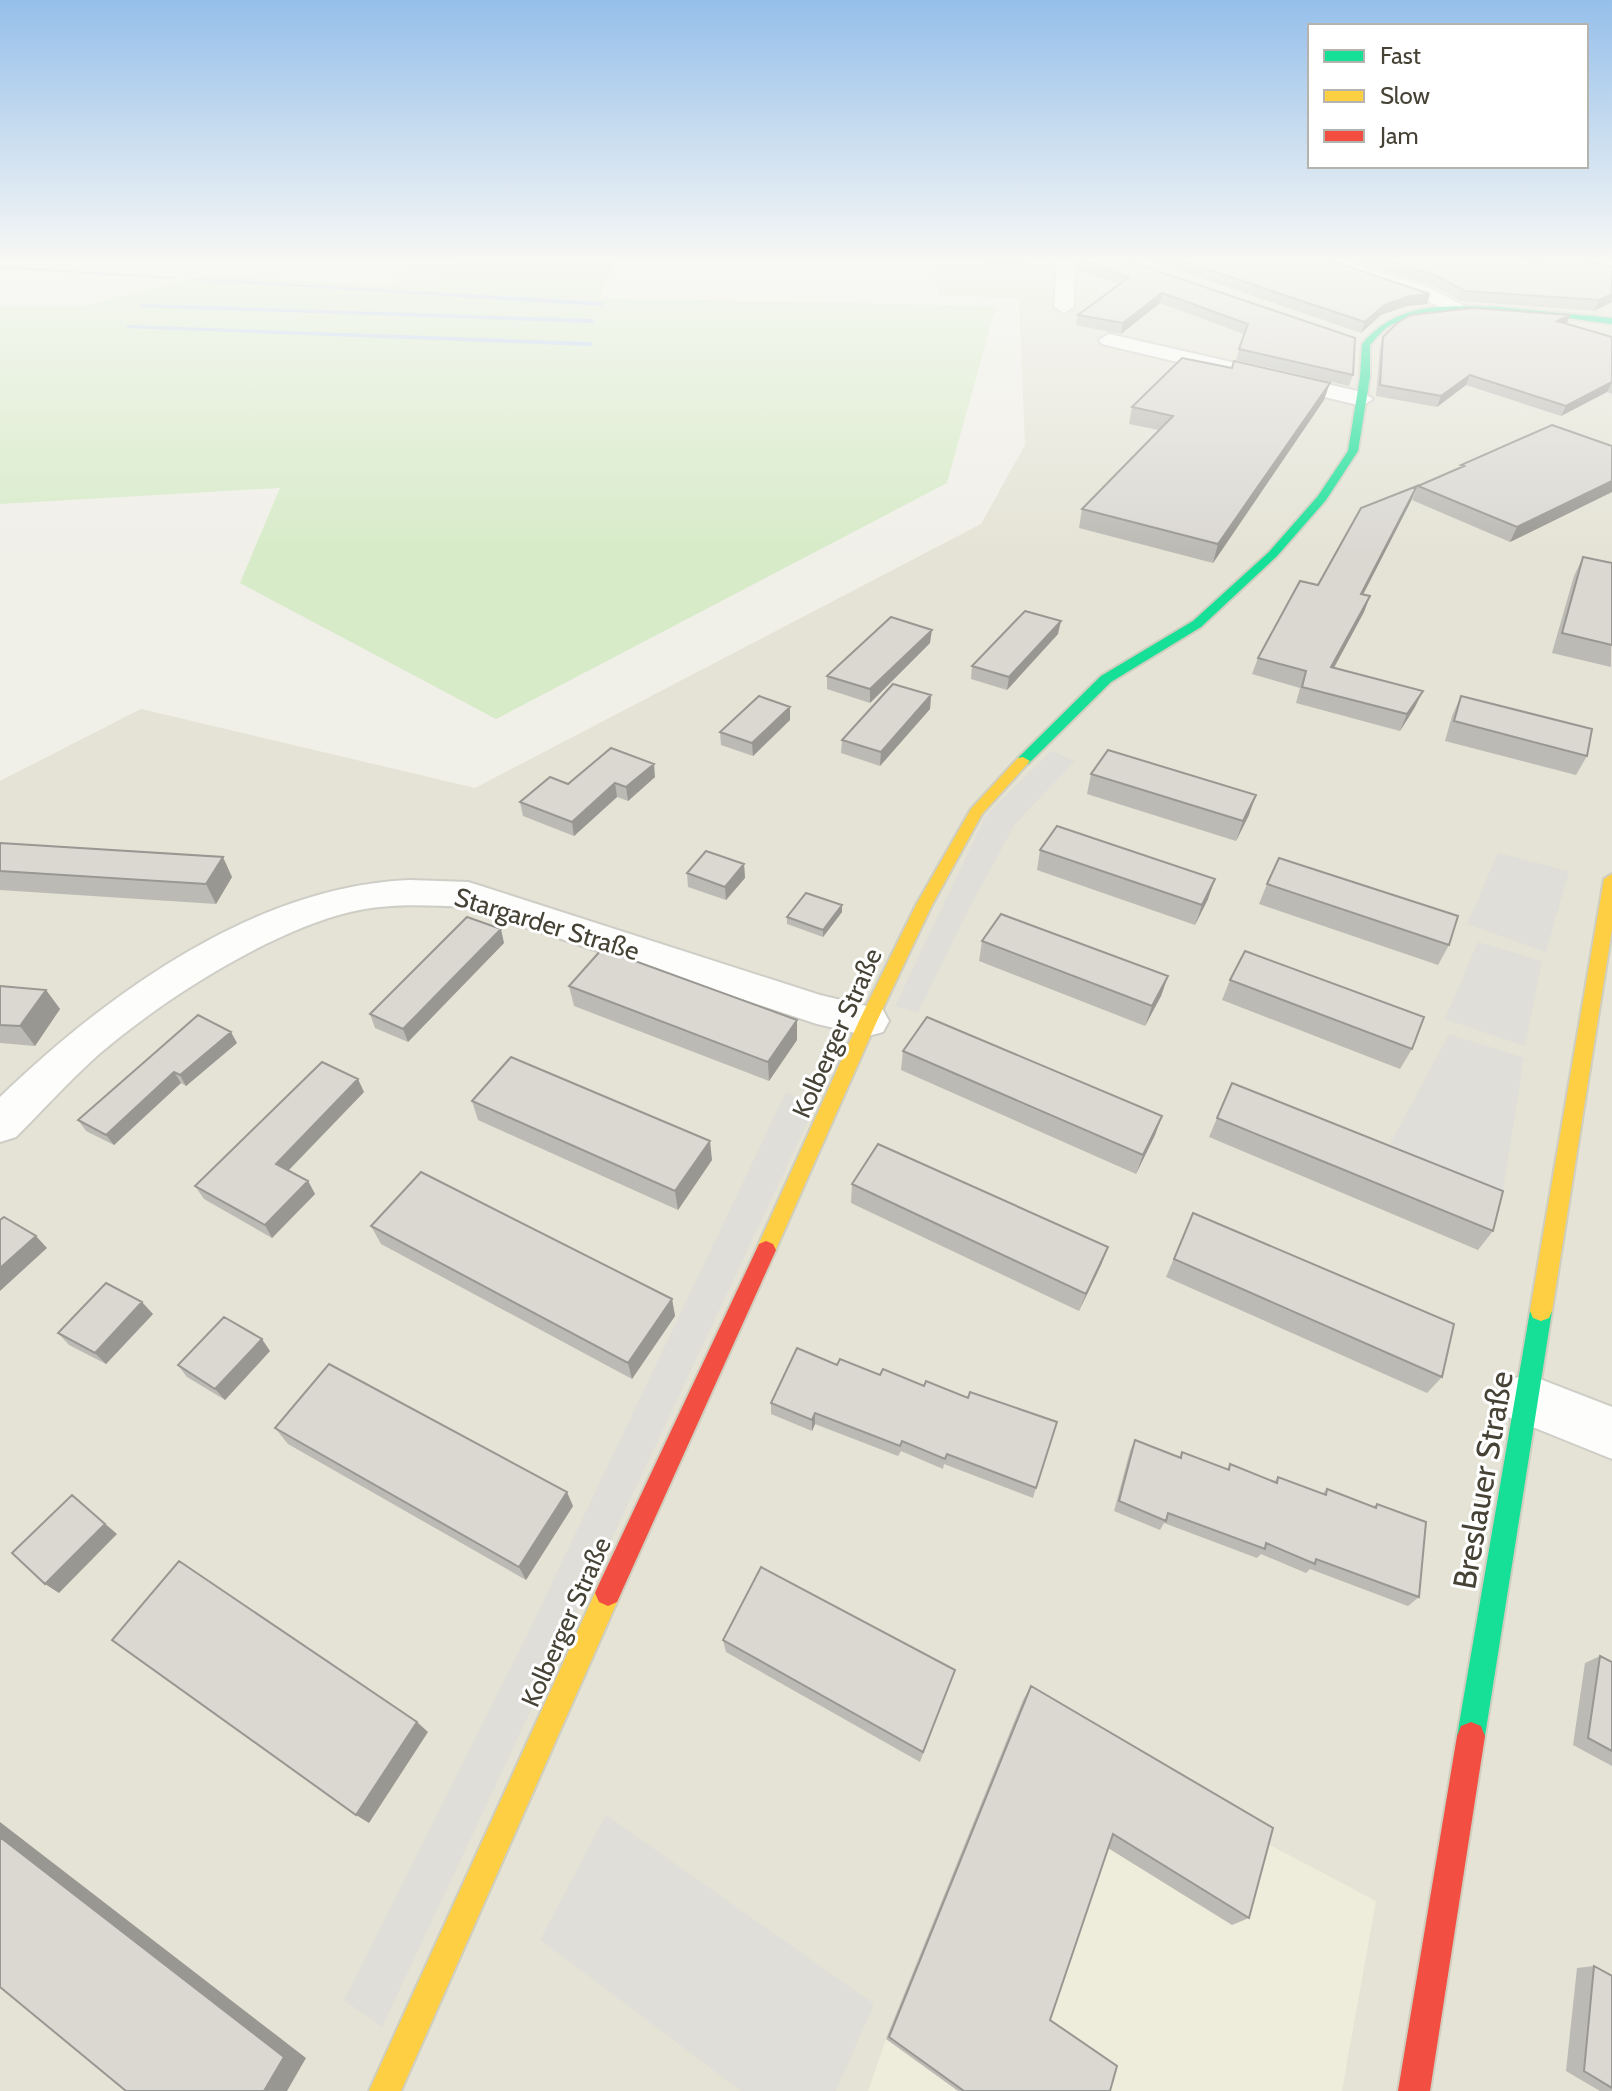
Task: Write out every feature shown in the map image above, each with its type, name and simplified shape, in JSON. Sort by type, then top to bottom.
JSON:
[{"type":"street","points":[[1180,357],[1362,399]]},
{"type":"street","name":"Kolberger Straße","points":[[385,2091],[652,1494],[792,1196],[868,1021],[924,905],[976,812],[1039,744],[1106,679],[1197,624],[1273,554],[1322,498],[1353,451],[1362,399],[1360,357]]},
{"type":"street","name":"Stargarder Straße","points":[[0,1124],[93,1036],[169,985],[268,929],[351,899],[422,891],[468,895],[817,1009],[868,1021]]},
{"type":"street","name":"Breslauer Straße","points":[[1414,2091],[1611,892]]},
{"type":"street","points":[[1527,1399],[1612,1433]]},
{"type":"shaded area","points":[[1021,357],[1612,357],[1612,2091],[0,2091],[0,781],[141,709],[475,788],[981,524],[1025,445]]},
{"type":"shaded area","points":[[1051,751],[1075,761],[1015,824],[965,916],[918,1013],[895,1006],[986,815]]},
{"type":"shaded area","points":[[1498,853],[1569,871],[1546,952],[1467,924]]},
{"type":"shaded area","points":[[1478,942],[1542,961],[1525,1046],[1445,1019]]},
{"type":"shaded area","points":[[1449,1034],[1524,1058],[1503,1190],[1390,1144]]},
{"type":"shaded area","points":[[786,1092],[816,1104],[382,2027],[344,2000],[528,1633]]},
{"type":"shaded area","points":[[1023,1700],[1255,1837],[1376,1901],[1342,2091],[868,2091],[886,2039]]},
{"type":"shaded area","points":[[606,1815],[874,2004],[836,2091],[741,2091],[540,1940]]},
{"type":"green space","points":[[0,357],[982,357],[947,483],[496,719],[240,583],[280,488],[0,504]]},
{"type":"building","points":[[1272,357],[1354,357],[1353,375]]},
{"type":"building","points":[[1382,357],[1612,357],[1612,382],[1566,406],[1470,375],[1441,396],[1380,385]]},
{"type":"building","points":[[1182,358],[1232,368],[1234,361],[1330,383],[1218,544],[1082,509],[1173,416],[1132,407]]},
{"type":"building","points":[[1552,425],[1612,446],[1612,481],[1517,527],[1418,486],[1464,466],[1461,465]]},
{"type":"building","points":[[1417,486],[1361,594],[1370,596],[1331,667],[1423,691],[1407,714],[1302,687],[1306,671],[1258,658],[1300,581],[1318,585],[1361,508]]},
{"type":"building","points":[[1583,557],[1612,563],[1612,645],[1562,633]]},
{"type":"building","points":[[1025,611],[1061,621],[1009,677],[972,666]]},
{"type":"building","points":[[891,617],[932,630],[870,689],[827,676]]},
{"type":"building","points":[[893,684],[931,695],[881,752],[842,740]]},
{"type":"building","points":[[759,696],[790,707],[752,743],[720,732]]},
{"type":"building","points":[[1461,696],[1592,729],[1587,756],[1454,721]]},
{"type":"building","points":[[611,748],[654,764],[626,787],[615,783],[572,822],[520,802],[550,777],[568,784]]},
{"type":"building","points":[[1108,750],[1256,795],[1243,821],[1091,774]]},
{"type":"building","points":[[1057,826],[1215,879],[1202,905],[1040,850]]},
{"type":"building","points":[[0,843],[223,857],[206,884],[0,871]]},
{"type":"building","points":[[706,851],[744,864],[725,887],[687,873]]},
{"type":"building","points":[[1279,858],[1458,916],[1449,945],[1267,884]]},
{"type":"building","points":[[806,893],[842,905],[823,930],[787,917]]},
{"type":"building","points":[[1001,914],[1168,976],[1152,1006],[982,941]]},
{"type":"building","points":[[467,917],[501,929],[403,1029],[370,1014]]},
{"type":"building","points":[[602,949],[797,1020],[768,1062],[569,986]]},
{"type":"building","points":[[1245,951],[1424,1017],[1412,1049],[1230,980]]},
{"type":"building","points":[[0,986],[46,990],[20,1026],[0,1025]]},
{"type":"building","points":[[198,1015],[231,1032],[180,1075],[174,1072],[106,1135],[78,1120]]},
{"type":"building","points":[[927,1017],[1162,1116],[1143,1155],[903,1051]]},
{"type":"building","points":[[511,1057],[710,1141],[675,1191],[472,1101]]},
{"type":"building","points":[[322,1062],[358,1079],[276,1164],[308,1181],[265,1225],[195,1186]]},
{"type":"building","points":[[1232,1083],[1503,1191],[1493,1231],[1217,1118]]},
{"type":"building","points":[[878,1144],[1108,1247],[1086,1294],[852,1184]]},
{"type":"building","points":[[421,1172],[672,1299],[628,1363],[371,1226]]},
{"type":"building","points":[[1193,1213],[1454,1324],[1442,1377],[1174,1259]]},
{"type":"building","points":[[4,1217],[36,1236],[0,1268],[0,1220]]},
{"type":"building","points":[[106,1283],[142,1302],[95,1353],[58,1333]]},
{"type":"building","points":[[224,1317],[262,1339],[215,1389],[178,1365]]},
{"type":"building","points":[[797,1348],[837,1365],[840,1359],[880,1375],[883,1369],[924,1386],[926,1381],[968,1398],[970,1392],[1057,1422],[1036,1488],[947,1454],[945,1459],[902,1441],[900,1446],[815,1413],[812,1420],[771,1403]]},
{"type":"building","points":[[329,1364],[567,1492],[519,1567],[275,1428]]},
{"type":"building","points":[[1135,1440],[1181,1458],[1182,1452],[1229,1470],[1230,1464],[1277,1483],[1278,1477],[1326,1495],[1327,1489],[1376,1508],[1377,1504],[1426,1522],[1419,1597],[1316,1559],[1315,1564],[1266,1543],[1265,1549],[1168,1513],[1166,1521],[1119,1501]]},
{"type":"building","points":[[72,1495],[105,1524],[45,1584],[12,1553]]},
{"type":"building","points":[[179,1561],[417,1722],[356,1815],[112,1640]]},
{"type":"building","points":[[761,1567],[955,1670],[923,1752],[723,1640]]},
{"type":"building","points":[[1600,1656],[1612,1662],[1612,1751],[1588,1738]]},
{"type":"building","points":[[1031,1686],[1273,1828],[1249,1918],[1113,1834],[1050,2020],[1117,2066],[1110,2091],[964,2091],[889,2037]]},
{"type":"building","points":[[0,1837],[284,2057],[264,2091],[126,2091],[0,1987]]},
{"type":"building","points":[[1594,1966],[1612,1976],[1612,2088],[1584,2071]]},
{"type":"traffic: fast","points":[[1023,761],[1106,679],[1197,624],[1273,554],[1322,498],[1353,451],[1366,357]]},
{"type":"traffic: fast","points":[[1471,1736],[1541,1311]]},
{"type":"traffic: slow","points":[[766,1250],[868,1021],[924,905],[976,812],[1023,761]]},
{"type":"traffic: slow","points":[[1541,1311],[1612,879]]},
{"type":"traffic: slow","points":[[385,2091],[608,1593]]},
{"type":"traffic: jam","points":[[608,1593],[766,1250]]},
{"type":"traffic: jam","points":[[1414,2091],[1471,1736]]}]
